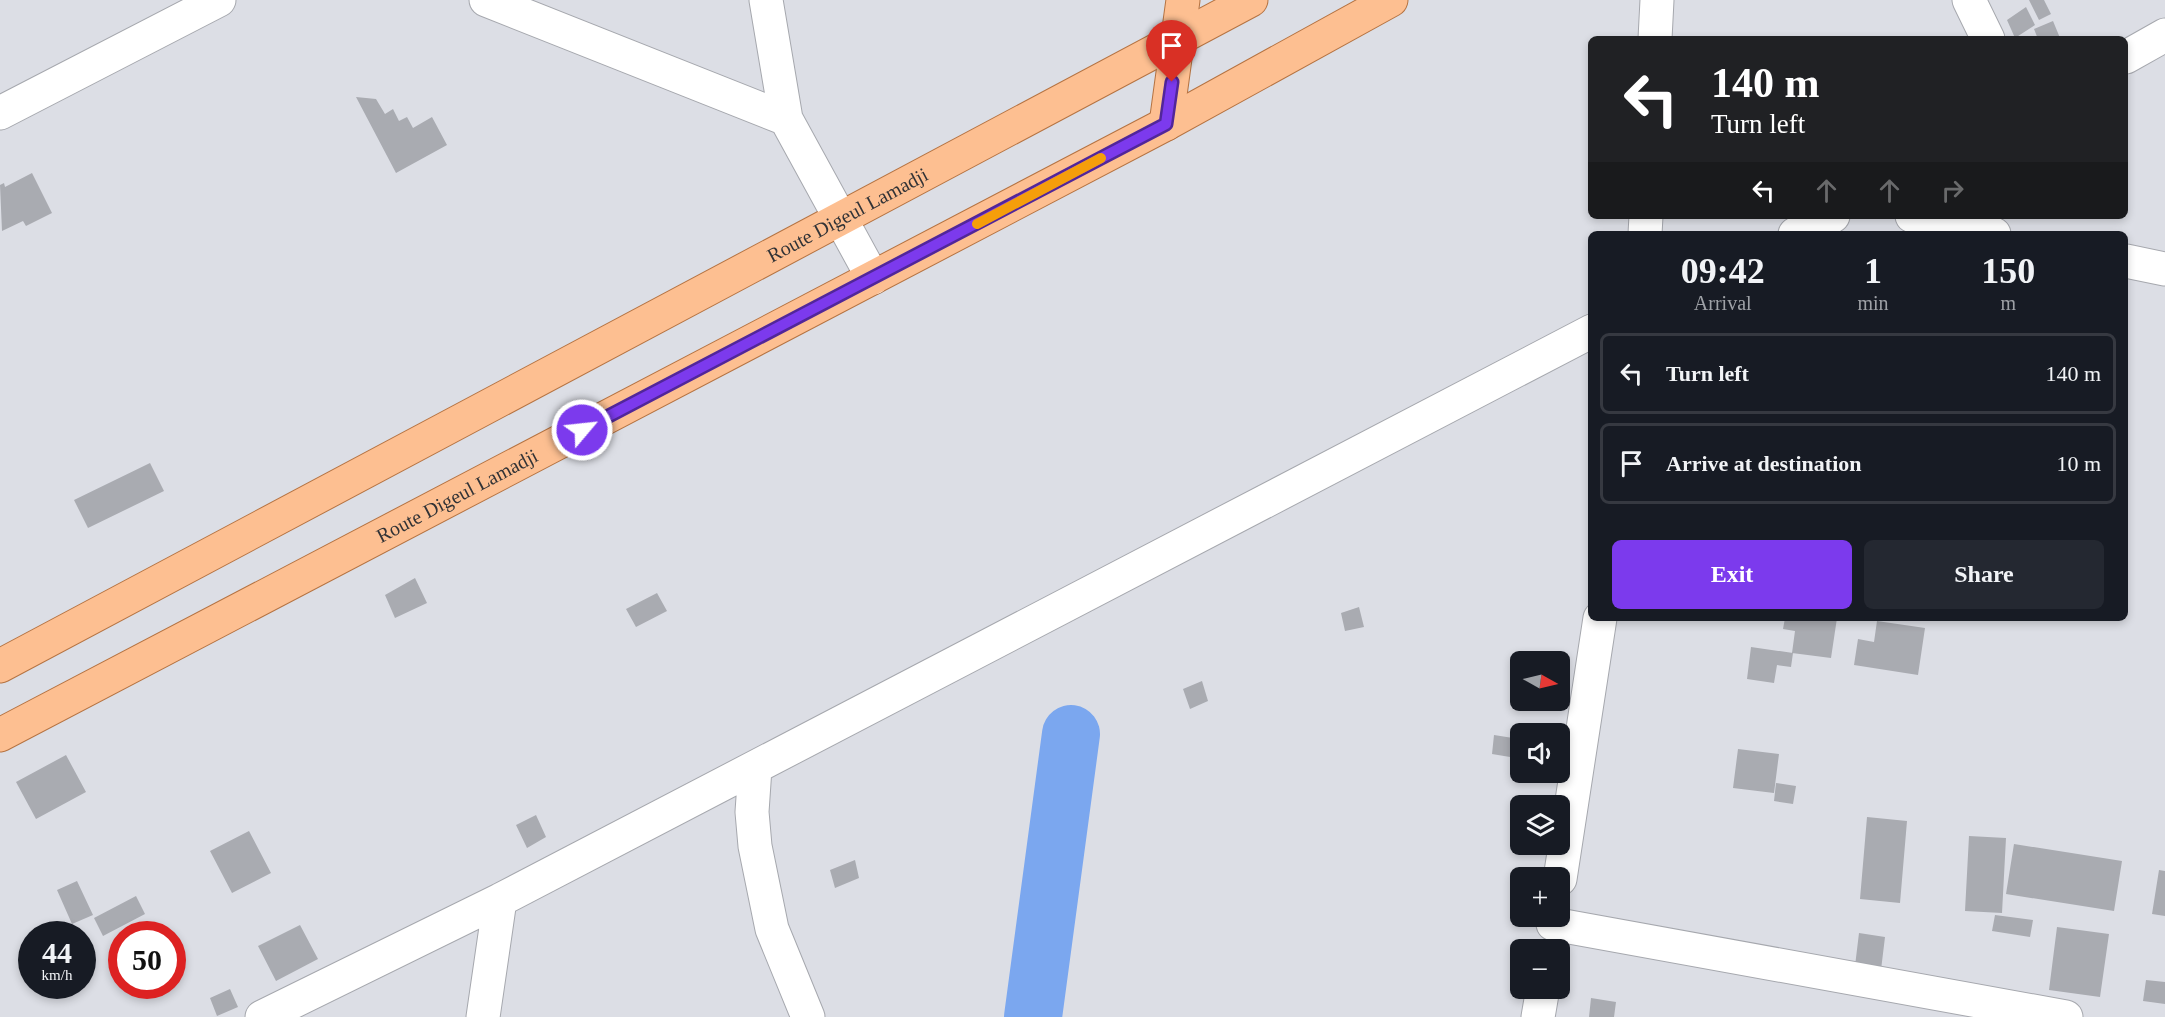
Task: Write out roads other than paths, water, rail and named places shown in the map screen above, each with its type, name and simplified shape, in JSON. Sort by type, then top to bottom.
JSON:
[{"type":"main road","points":[[1166,124],[1183,0]]},
{"type":"main road","name":"Route Digeul Lamadji","points":[[0,666],[1251,0]]},
{"type":"main road","name":"Route Digeul Lamadji","points":[[0,735],[1166,124],[1391,0]]},
{"type":"street","points":[[0,112],[219,0]]},
{"type":"street","points":[[486,0],[786,119]]},
{"type":"street","points":[[766,0],[786,119],[873,278]]},
{"type":"street","points":[[1655,36],[1657,0]]},
{"type":"street","points":[[1969,0],[1987,36]]},
{"type":"street","points":[[2128,56],[2165,34]]},
{"type":"street","points":[[1801,231],[1827,219]]},
{"type":"street","points":[[1926,219],[1980,231]]},
{"type":"street","points":[[2128,261],[2165,269]]},
{"type":"street","points":[[262,1017],[500,900],[1588,334]]},
{"type":"street","points":[[1562,867],[1600,621]]},
{"type":"street","points":[[755,768],[752,812],[754,846],[772,929],[808,1017]]},
{"type":"street","points":[[483,1017],[500,900]]},
{"type":"street","points":[[1552,930],[2066,1017]]},
{"type":"street","points":[[1538,1017],[1541,999]]},
{"type":"waterway","points":[[1033,1017],[1071,734]]}]
